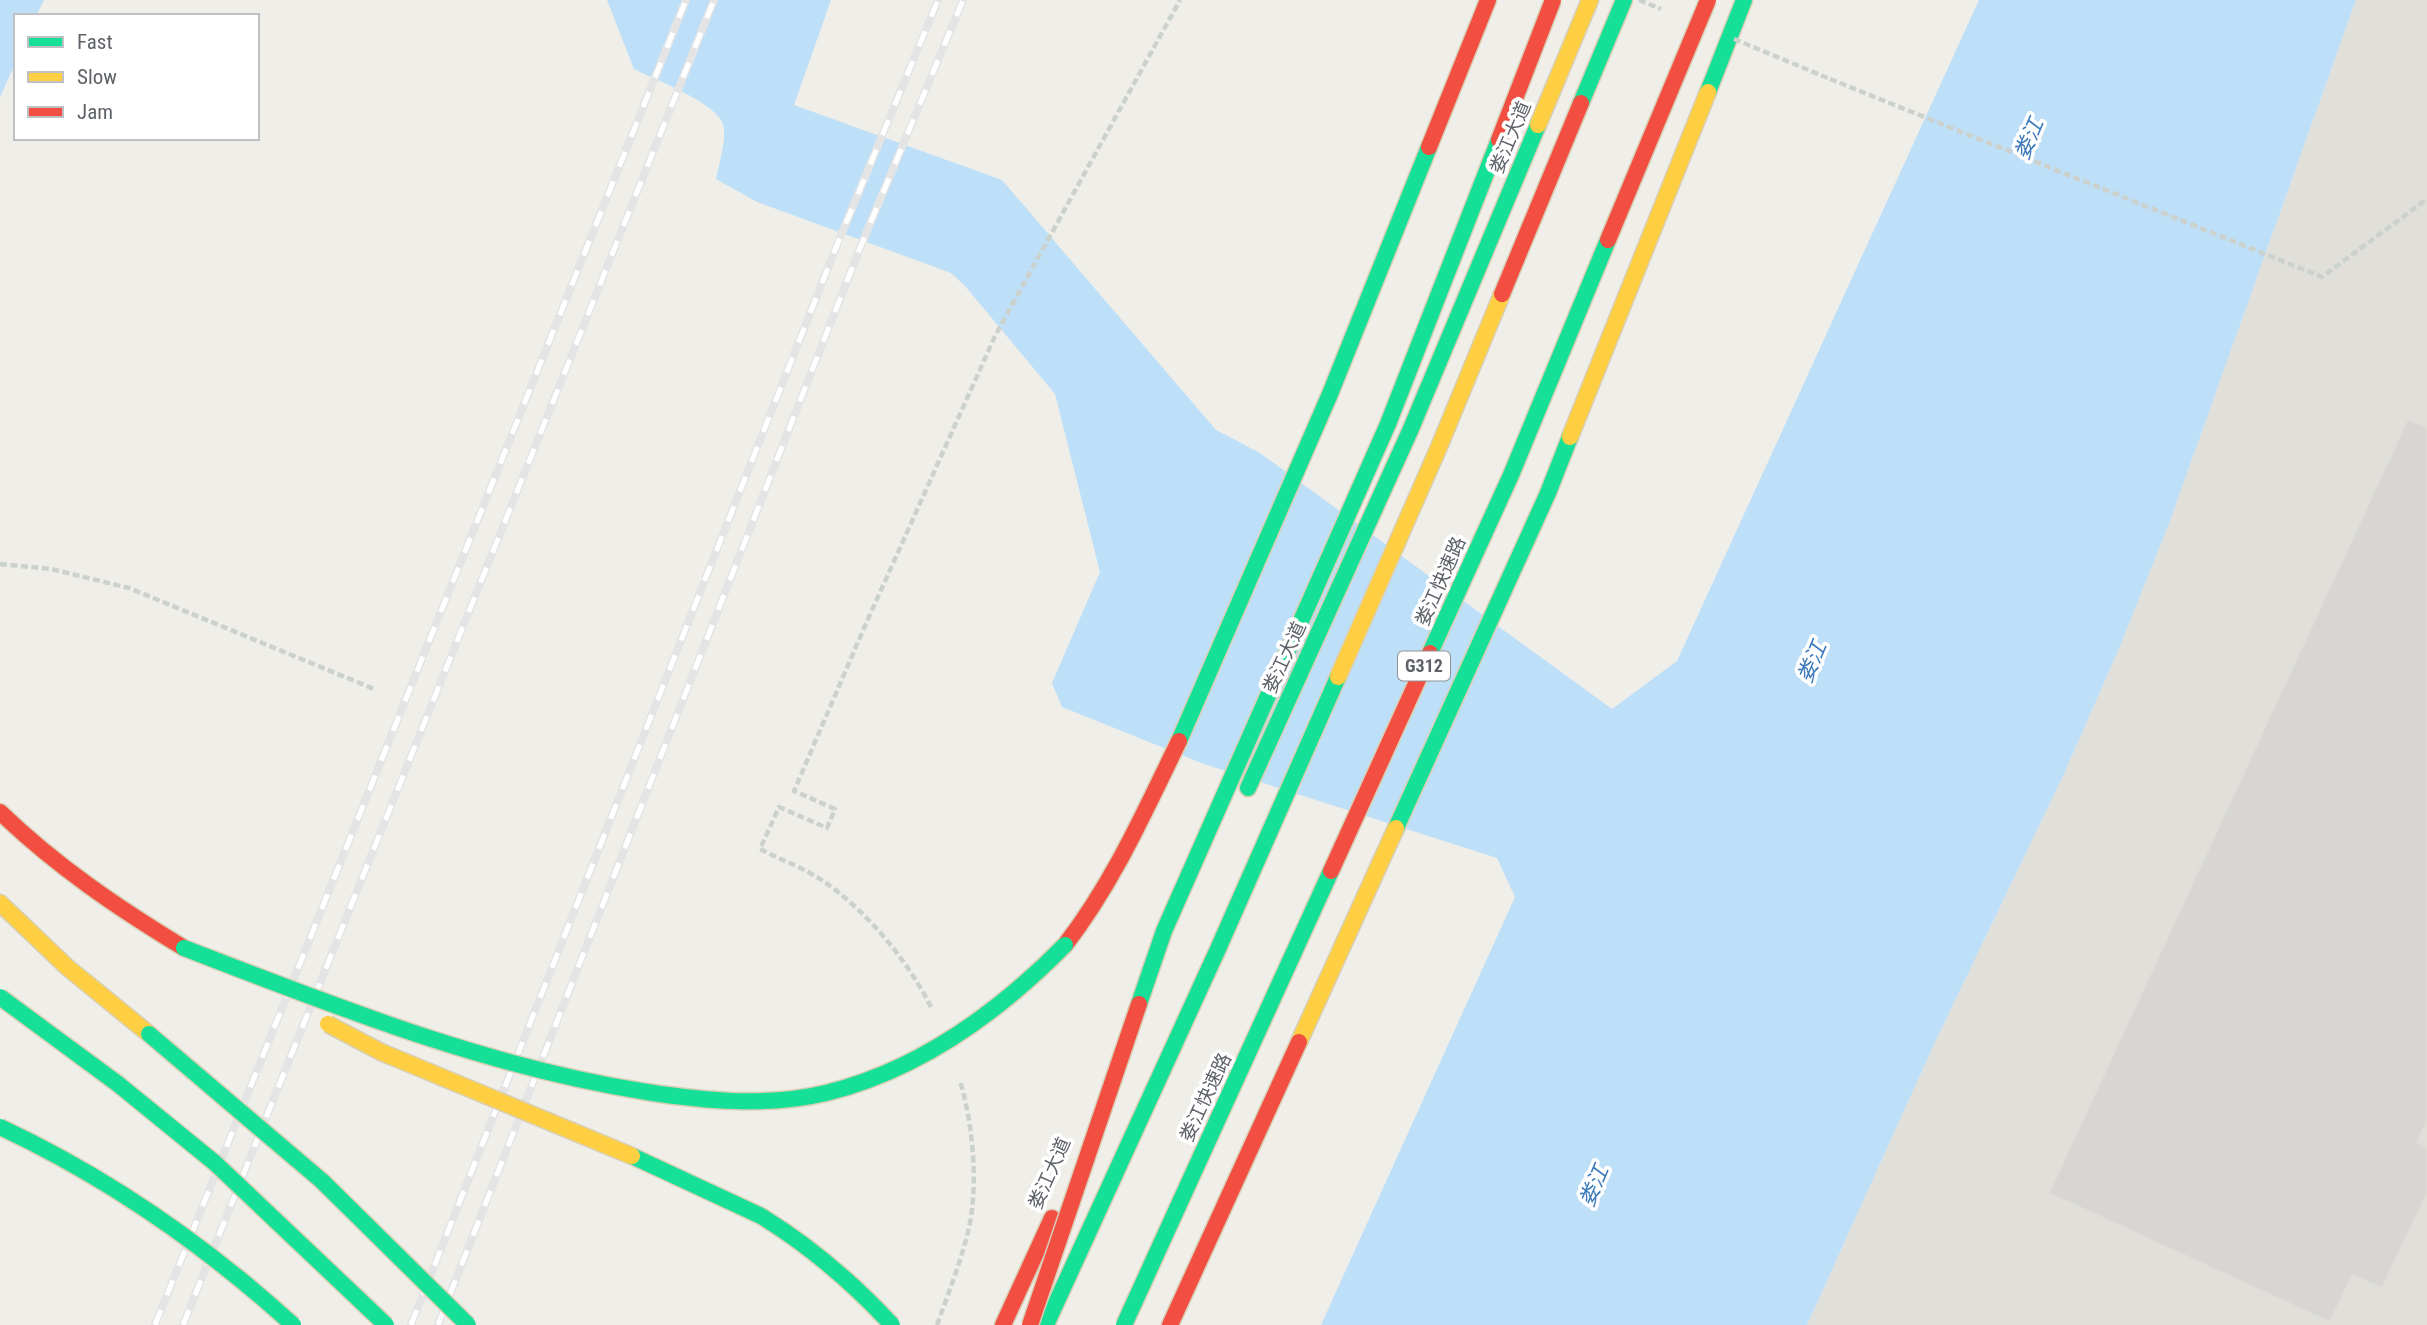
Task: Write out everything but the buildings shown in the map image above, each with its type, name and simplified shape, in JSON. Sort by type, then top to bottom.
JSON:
[{"type":"main road","points":[[184,948],[388,1025],[519,1066],[624,1090],[707,1100],[749,1101],[801,1097],[835,1090],[901,1067],[968,1028],[1020,990],[1065,945],[1098,898],[1136,831],[1181,737],[1331,394],[1488,0]]},
{"type":"main road","points":[[1030,1325],[1164,931],[1388,424],[1553,0]]},
{"type":"main road","name":"娄江大道","points":[[1244,796],[1416,418],[1590,0]]},
{"type":"main road","points":[[1046,1325],[1218,948],[1434,459],[1624,0]]},
{"type":"main road","name":"娄江快速路","points":[[1124,1325],[1511,475],[1708,0]]},
{"type":"main road","name":"G312","points":[[1170,1325],[1548,493],[1744,0]]},
{"type":"main road","points":[[0,812],[91,890],[184,948],[381,1052],[610,1146],[761,1216],[829,1264],[892,1325]]},
{"type":"main road","points":[[0,904],[67,967],[322,1181],[468,1325]]},
{"type":"main road","name":"娄江大道","points":[[1003,1325],[1179,939]]},
{"type":"main road","points":[[0,997],[118,1084],[215,1163],[386,1325]]},
{"type":"main road","points":[[0,1127],[81,1167],[128,1195],[179,1230],[293,1325]]},
{"type":"path","points":[[760,849],[779,807],[827,828],[835,809],[794,791],[995,336],[1180,0]]},
{"type":"path","points":[[1830,79],[2322,277],[2427,199]]},
{"type":"path","points":[[0,564],[51,569],[129,588],[374,689]]},
{"type":"shaded area","points":[[2356,0],[2427,0],[2427,1325],[1807,1325],[1936,1040],[2063,776],[2118,651],[2170,521]]},
{"type":"water","points":[[0,0],[44,0],[37,14],[14,14],[14,66],[0,97]]},
{"type":"water","name":"娄江","points":[[607,0],[831,0],[794,105],[1002,180],[1216,430],[1260,453],[1612,709],[1677,661],[1979,0],[2356,0],[2170,521],[2118,651],[2063,776],[1936,1040],[1807,1325],[1321,1325],[1515,897],[1497,858],[1204,764],[1062,707],[1052,683],[1100,572],[1055,394],[965,286],[951,273],[757,202],[716,179],[724,137],[723,124],[718,116],[697,100],[634,69]]},
{"type":"railway","points":[[155,1325],[686,0]]},
{"type":"railway","points":[[183,1325],[714,0]]},
{"type":"railway","points":[[411,1325],[837,245],[938,0]]},
{"type":"railway","points":[[438,1325],[858,253],[963,0]]},
{"type":"traffic: fast","points":[[1581,103],[1624,0]]},
{"type":"traffic: fast","points":[[1708,92],[1744,0]]},
{"type":"traffic: fast","points":[[1248,788],[1410,431],[1538,125]]},
{"type":"traffic: fast","points":[[1139,1004],[1164,931],[1388,424],[1499,140]]},
{"type":"traffic: fast","points":[[1179,741],[1330,394],[1429,147]]},
{"type":"traffic: fast","points":[[1430,653],[1511,475],[1608,240]]},
{"type":"traffic: fast","points":[[1396,828],[1548,493],[1570,437]]},
{"type":"traffic: fast","points":[[1046,1325],[1218,949],[1338,677]]},
{"type":"traffic: fast","points":[[1124,1325],[1331,871]]},
{"type":"traffic: fast","points":[[184,948],[354,1012],[470,1051],[528,1067],[647,1092],[714,1100],[759,1101],[826,1093],[894,1070],[956,1036],[985,1016],[1013,994],[1065,945]]},
{"type":"traffic: fast","points":[[0,997],[118,1084],[215,1163],[386,1325]]},
{"type":"traffic: fast","points":[[149,1034],[322,1181],[468,1325]]},
{"type":"traffic: fast","points":[[0,1127],[79,1168],[154,1215],[225,1267],[293,1325]]},
{"type":"traffic: fast","points":[[632,1156],[761,1216],[830,1266],[892,1325]]},
{"type":"traffic: slow","points":[[1538,125],[1590,0]]},
{"type":"traffic: slow","points":[[1570,437],[1708,92]]},
{"type":"traffic: slow","points":[[1338,677],[1439,447],[1502,294]]},
{"type":"traffic: slow","points":[[1299,1042],[1396,828]]},
{"type":"traffic: slow","points":[[0,903],[67,967],[149,1034]]},
{"type":"traffic: slow","points":[[328,1024],[381,1052],[632,1156]]},
{"type":"traffic: jam","points":[[1429,147],[1488,0]]},
{"type":"traffic: jam","points":[[1499,140],[1553,0]]},
{"type":"traffic: jam","points":[[1608,240],[1708,0]]},
{"type":"traffic: jam","points":[[1502,294],[1581,103]]},
{"type":"traffic: jam","points":[[1331,871],[1430,653]]},
{"type":"traffic: jam","points":[[1065,945],[1113,872],[1179,741]]},
{"type":"traffic: jam","points":[[0,812],[88,885],[184,948]]},
{"type":"traffic: jam","points":[[1030,1325],[1139,1004]]},
{"type":"traffic: jam","points":[[1170,1325],[1299,1042]]},
{"type":"traffic: jam","points":[[1003,1325],[1052,1218]]}]
